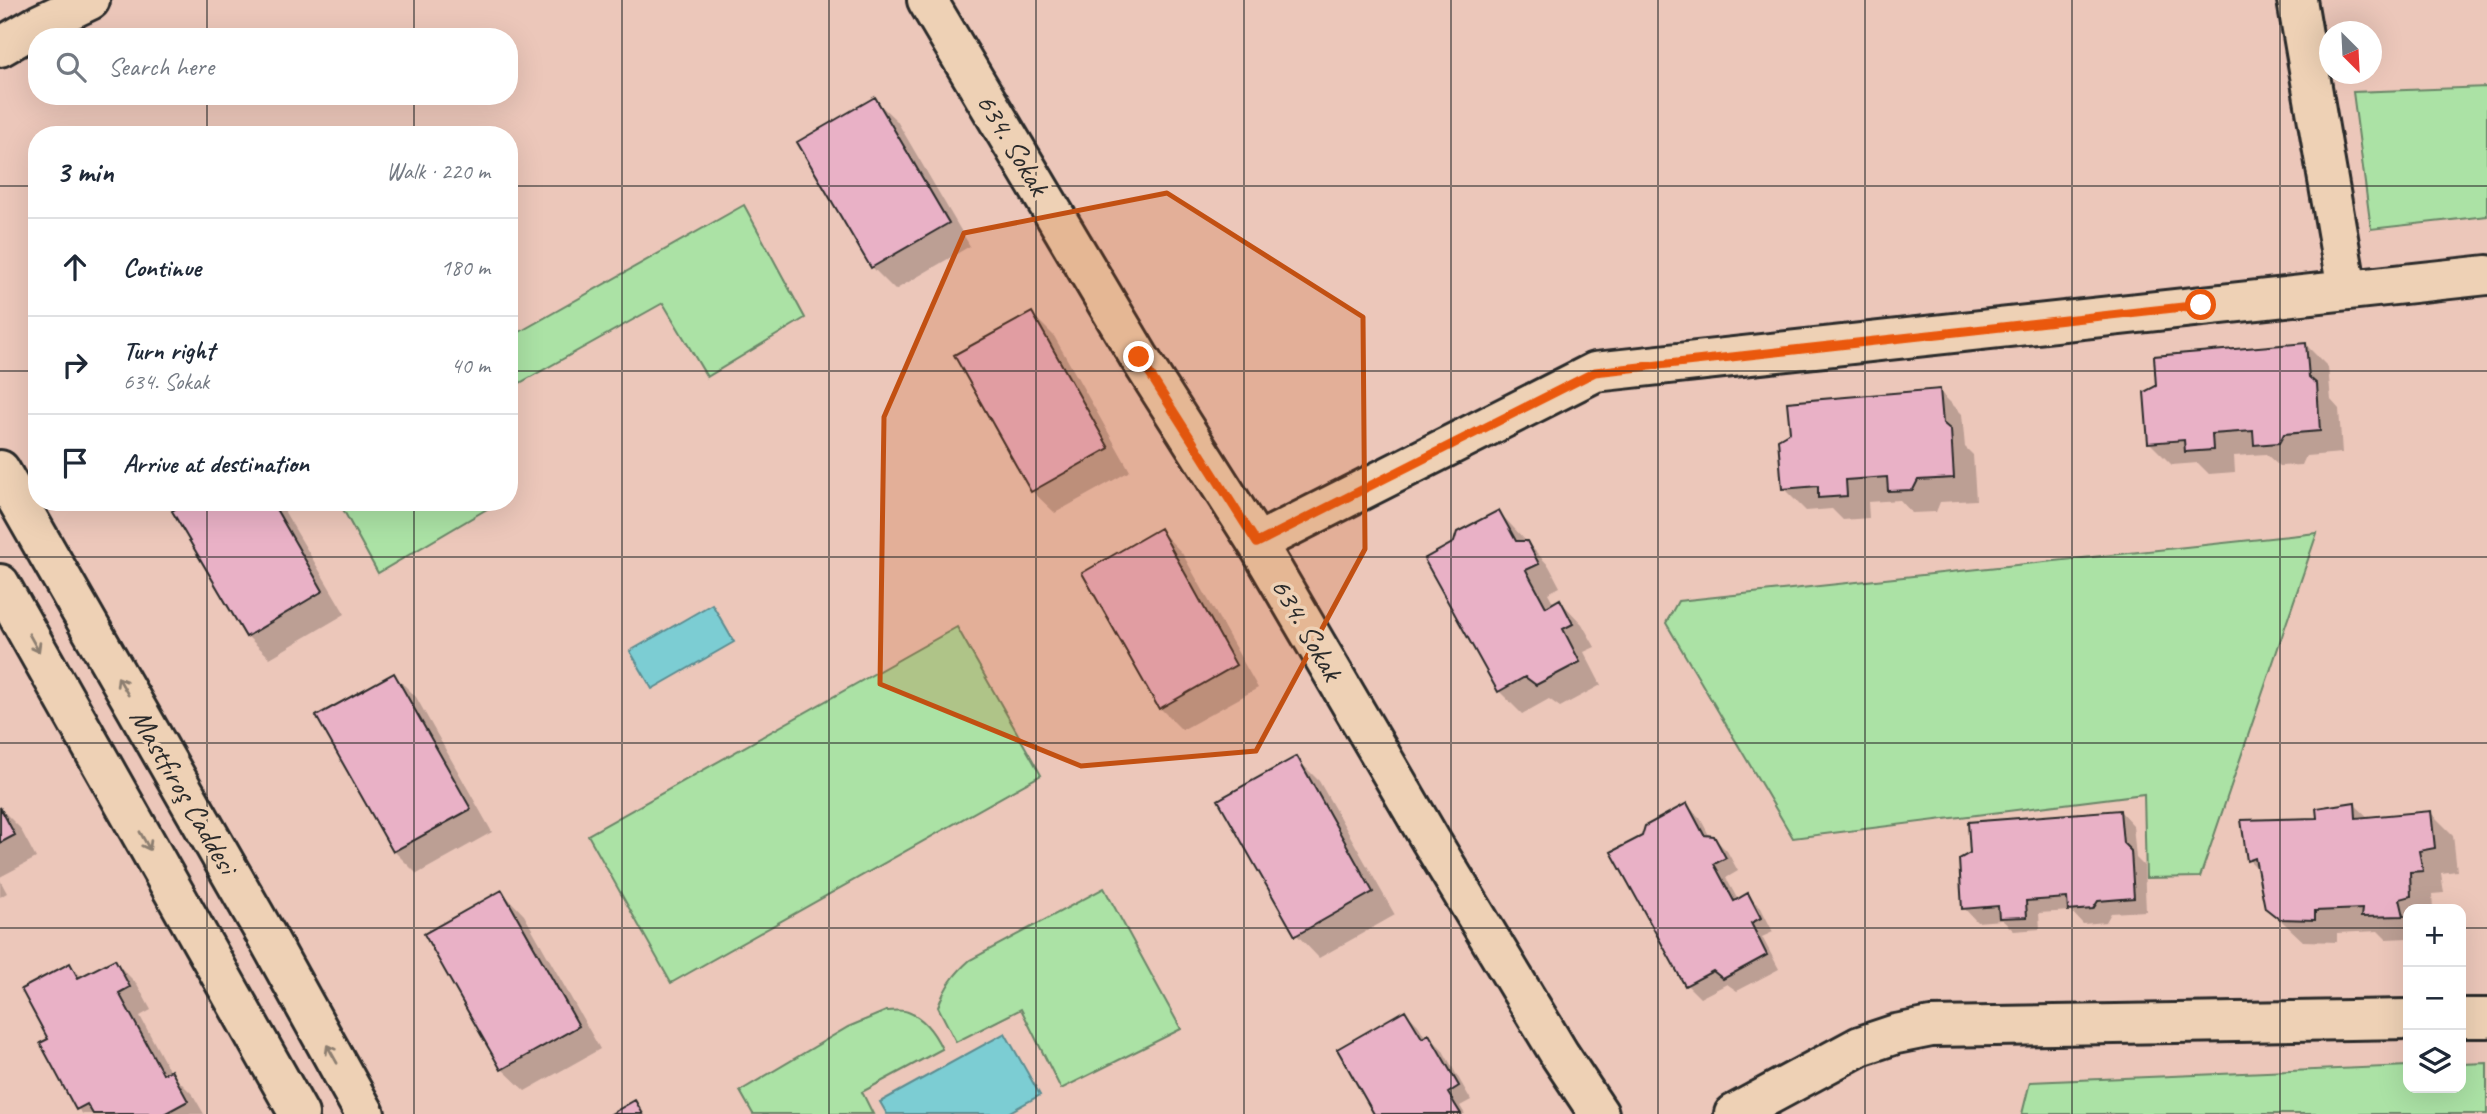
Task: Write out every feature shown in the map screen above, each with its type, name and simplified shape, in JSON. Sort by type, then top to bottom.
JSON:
[{"type":"street","points":[[33,28],[90,0]]},
{"type":"street","name":"634. Sokak","points":[[927,0],[1132,345],[1257,543],[1438,853],[1560,1055],[1599,1114]]},
{"type":"street","points":[[2297,0],[2347,290]]},
{"type":"street","points":[[0,47],[28,31]]},
{"type":"street","points":[[1257,543],[1595,372],[2487,275]]},
{"type":"street","name":"Mastfıroş Caddesi","points":[[0,470],[365,1114]]},
{"type":"street","name":"Mastfıroş Caddesi","points":[[0,584],[299,1114]]},
{"type":"street","points":[[2466,1018],[2487,1018]]},
{"type":"street","points":[[1734,1114],[1860,1046],[1896,1034],[1931,1027],[2403,1019]]},
{"type":"highlighted area","points":[[1167,193],[1363,317],[1365,549],[1256,751],[1081,766],[880,684],[884,417],[964,233]]},
{"type":"green space","points":[[2487,87],[2487,216],[2371,229],[2353,92]]},
{"type":"green space","points":[[744,205],[805,318],[707,377],[663,303],[518,384],[518,333]]},
{"type":"green space","points":[[344,511],[483,511],[378,573]]},
{"type":"green space","points":[[2317,533],[2200,877],[2146,878],[2144,794],[1793,838],[1666,623],[1678,601]]},
{"type":"green space","points":[[957,627],[1041,775],[671,983],[588,835]]},
{"type":"green space","points":[[1104,888],[1181,1029],[1061,1089],[1021,1009],[956,1042],[938,1007],[959,970],[970,960]]},
{"type":"green space","points":[[886,1011],[906,1011],[919,1018],[942,1049],[862,1092],[873,1114],[753,1114],[740,1091],[848,1027]]},
{"type":"green space","points":[[2487,1063],[2487,1114],[2022,1114],[2030,1082],[2403,1066],[2403,1093],[2466,1093],[2466,1064]]},
{"type":"water","points":[[712,604],[734,642],[652,689],[630,651]]},
{"type":"water","points":[[1005,1033],[1040,1095],[1006,1114],[887,1114],[880,1102]]},
{"type":"building","points":[[875,97],[949,223],[871,268],[797,142]]},
{"type":"building","points":[[1032,312],[1109,448],[1031,492],[954,355]]},
{"type":"building","points":[[2306,343],[2309,377],[2317,384],[2320,431],[2284,434],[2279,443],[2254,445],[2253,431],[2212,434],[2213,450],[2185,452],[2184,440],[2148,443],[2144,392],[2156,386],[2154,356]]},
{"type":"building","points":[[1940,389],[1943,423],[1951,430],[1954,478],[1918,480],[1913,490],[1888,491],[1887,477],[1846,480],[1847,496],[1818,498],[1818,486],[1782,489],[1778,439],[1790,432],[1787,402]]},
{"type":"building","points":[[1499,510],[1516,541],[1527,541],[1539,564],[1526,570],[1546,607],[1560,599],[1573,624],[1563,629],[1580,662],[1536,685],[1525,677],[1498,692],[1424,559],[1454,542],[1457,532]]},
{"type":"building","points":[[172,511],[277,511],[323,591],[246,637]]},
{"type":"building","points":[[1160,528],[1236,665],[1159,709],[1082,573]]},
{"type":"building","points":[[394,673],[471,809],[393,852],[316,716]]},
{"type":"building","points":[[1297,756],[1373,892],[1295,936],[1218,800]]},
{"type":"building","points":[[2355,802],[2356,818],[2431,811],[2435,848],[2419,851],[2423,871],[2410,872],[2411,896],[2400,899],[2403,916],[2361,917],[2362,909],[2315,911],[2315,920],[2279,919],[2265,908],[2255,858],[2247,861],[2241,820],[2317,818],[2316,808]]},
{"type":"building","points":[[1687,803],[1704,835],[1714,836],[1726,858],[1714,864],[1734,901],[1748,893],[1761,918],[1751,923],[1767,955],[1723,979],[1713,971],[1685,986],[1611,852],[1642,836],[1645,826]]},
{"type":"building","points":[[0,807],[15,835],[0,843]]},
{"type":"building","points":[[2120,810],[2123,843],[2131,851],[2134,898],[2098,901],[2093,909],[2068,911],[2067,898],[2026,901],[2027,917],[1999,918],[1998,906],[1962,909],[1959,859],[1970,853],[1968,822]]},
{"type":"building","points":[[502,890],[579,1026],[501,1070],[424,934]]},
{"type":"building","points":[[115,959],[130,987],[119,993],[163,1074],[171,1070],[188,1101],[164,1114],[93,1114],[87,1104],[76,1110],[40,1043],[48,1039],[21,989],[70,963],[78,978]]},
{"type":"building","points":[[1405,1010],[1422,1038],[1429,1034],[1459,1086],[1448,1093],[1461,1114],[1374,1114],[1337,1049]]},
{"type":"building","points":[[635,1100],[643,1114],[611,1114]]},
{"type":"route","points":[[1139,357],[1257,543],[1595,372],[2201,305]]}]
